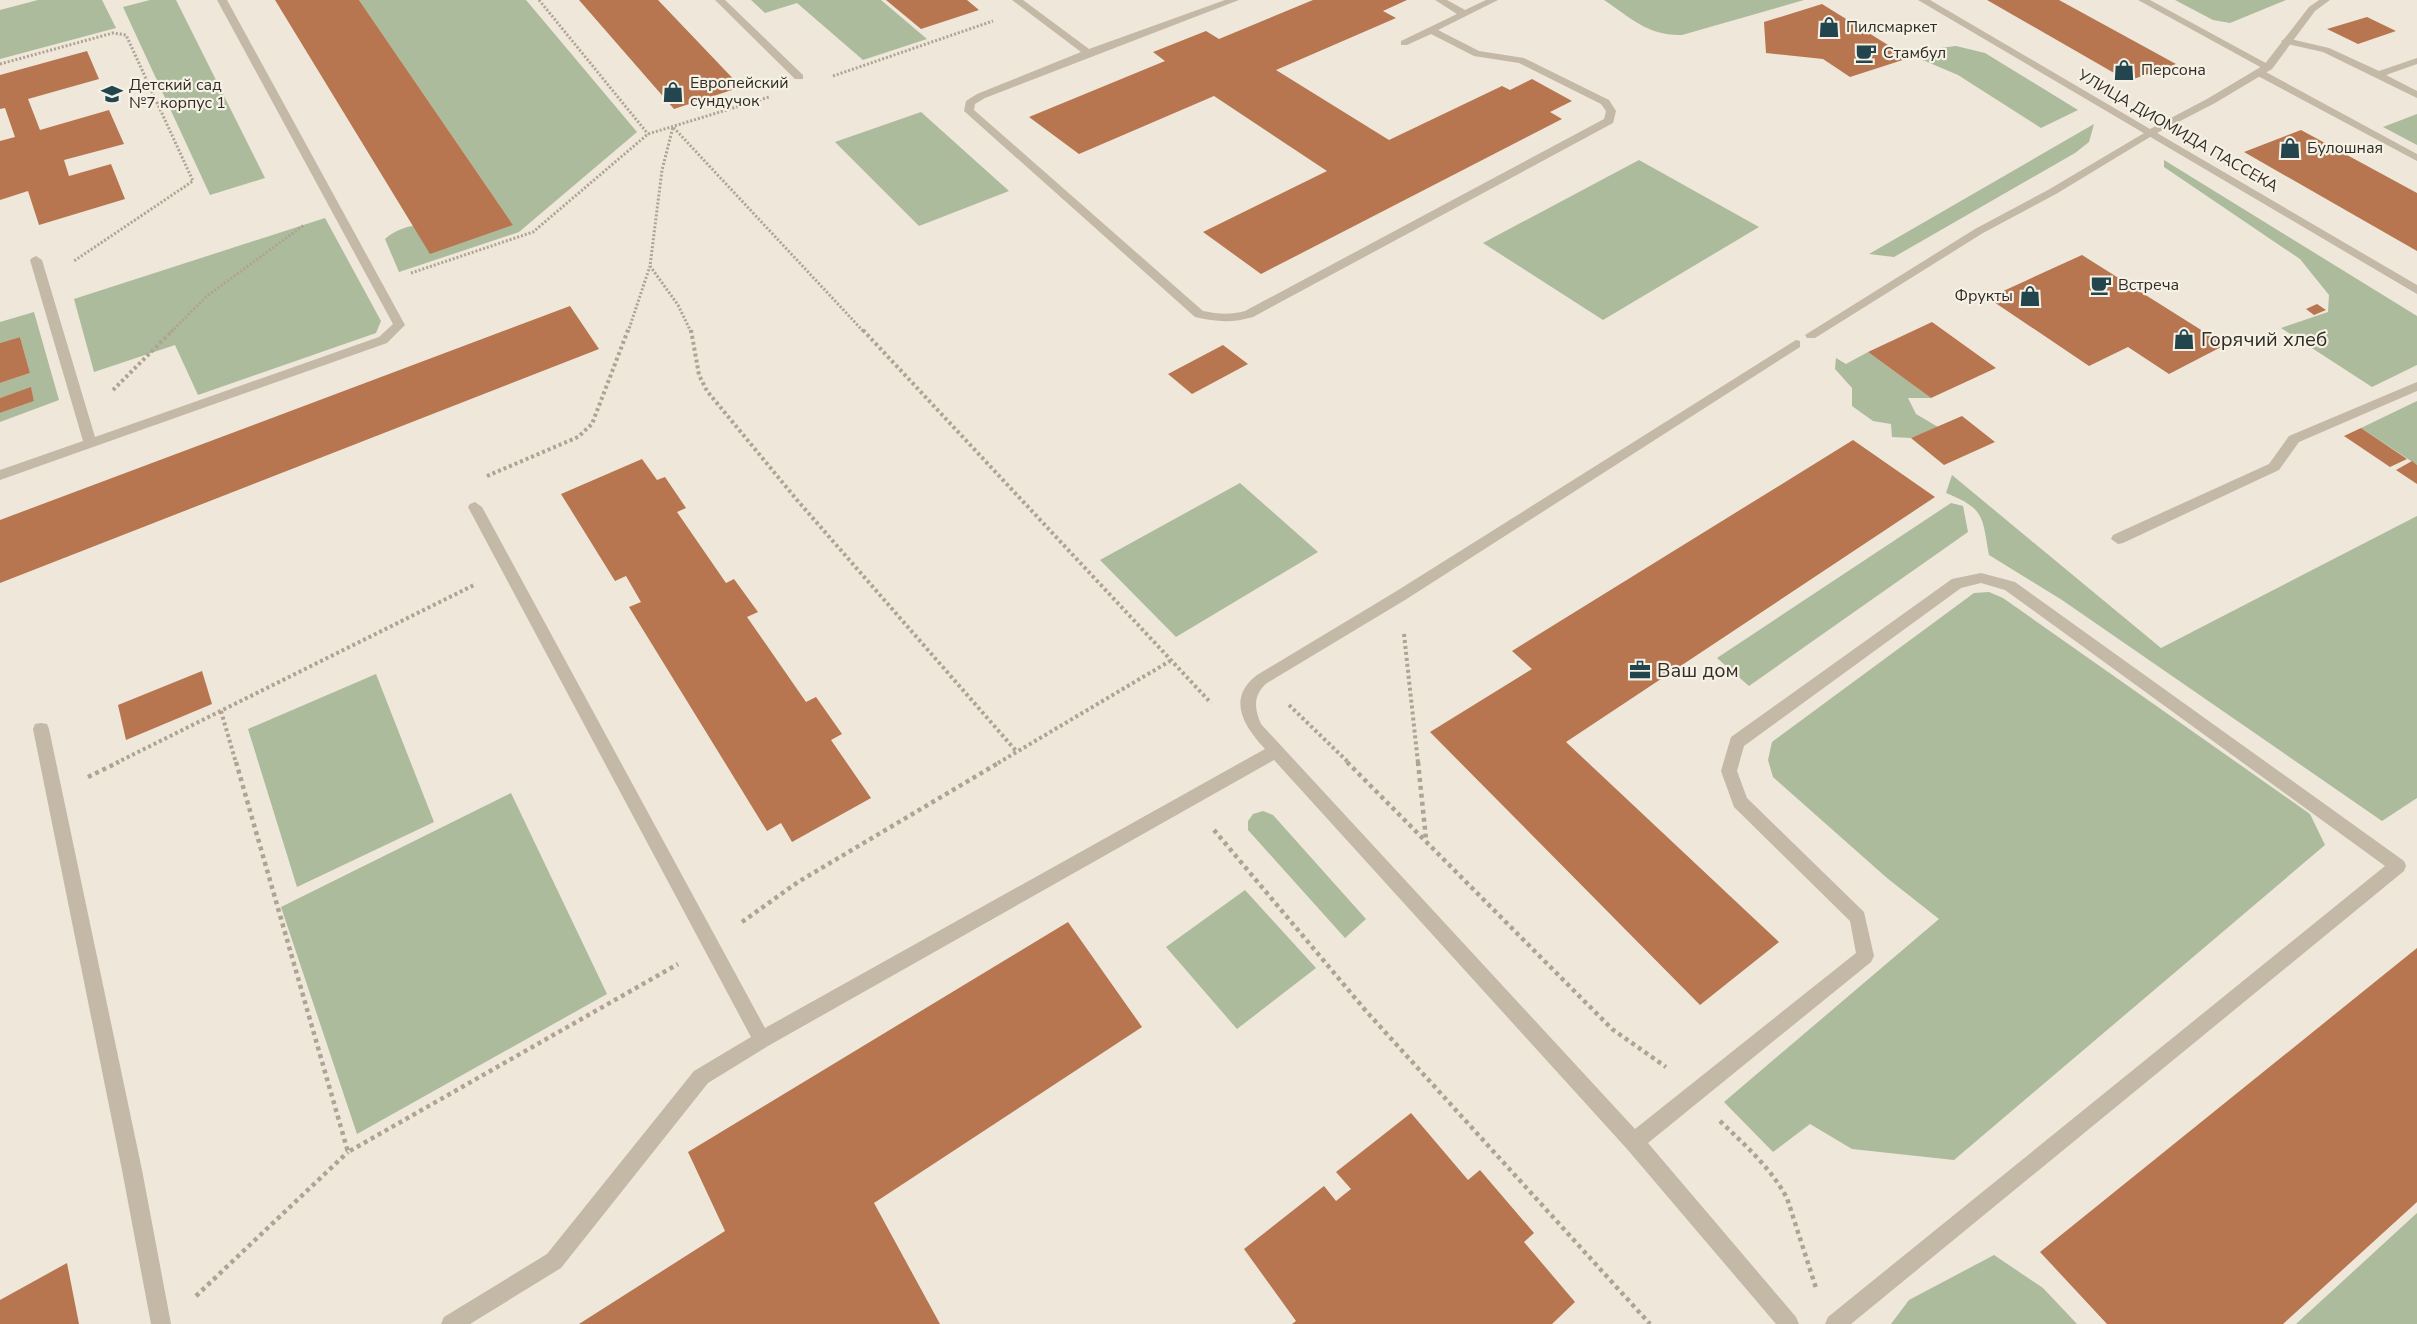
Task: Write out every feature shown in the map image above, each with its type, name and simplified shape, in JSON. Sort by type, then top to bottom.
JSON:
[{"type":"street","points":[[0,475],[383,340],[399,325],[222,0]]},
{"type":"street","points":[[720,0],[800,77]]},
{"type":"street","points":[[1234,0],[1088,53],[981,96],[970,103],[969,111],[1199,314],[1214,318],[1233,319],[1249,314],[1609,121],[1611,111],[1605,102],[1521,60],[1477,54],[1431,30]]},
{"type":"street","points":[[1440,0],[1465,14]]},
{"type":"street","points":[[1404,43],[1493,0]]},
{"type":"street","name":"УЛИЦА ДИОМИДА ПАССЕКА","points":[[1923,0],[2417,290]]},
{"type":"street","points":[[2143,0],[2417,158]]},
{"type":"street","points":[[1811,335],[1979,231],[2052,192],[2151,132],[2264,70],[2312,9],[2325,0]]},
{"type":"street","points":[[1020,2],[1088,53]]},
{"type":"street","points":[[2286,41],[2326,50],[2417,95]]},
{"type":"street","points":[[2378,75],[2417,61]]},
{"type":"street","points":[[36,260],[90,443]]},
{"type":"street","points":[[1789,1324],[1634,1142],[1276,752],[1255,728],[1247,712],[1248,695],[1254,684],[1400,596],[1796,344]]},
{"type":"street","points":[[2118,539],[2274,467],[2294,439],[2417,386]]},
{"type":"street","points":[[475,507],[762,1040]]},
{"type":"street","points":[[1634,1142],[1865,956],[1858,917],[1740,802],[1729,771],[1737,742],[1957,583],[1981,578],[2010,586],[2398,866],[1835,1324]]},
{"type":"street","points":[[40,729],[55,793],[161,1324]]},
{"type":"street","points":[[451,1324],[554,1261],[701,1077],[762,1040],[1188,799],[1276,752]]},
{"type":"path","points":[[538,0],[648,134]]},
{"type":"path","points":[[830,77],[1011,15],[1020,2]]},
{"type":"path","points":[[0,64],[113,33],[126,34],[193,181],[42,280]]},
{"type":"path","points":[[406,274],[533,231],[648,134],[774,95]]},
{"type":"path","points":[[475,507],[471,500],[470,490],[476,482],[578,437],[592,424],[650,266],[662,170],[673,127]]},
{"type":"path","points":[[673,127],[1216,710]]},
{"type":"path","points":[[83,420],[207,296],[306,224],[331,200]]},
{"type":"path","points":[[650,266],[678,305],[690,331],[699,375],[707,391],[797,500],[1017,752]]},
{"type":"path","points":[[55,793],[508,568]]},
{"type":"path","points":[[1400,596],[1426,839]]},
{"type":"path","points":[[193,1299],[348,1152],[711,945],[798,882],[1170,661]]},
{"type":"path","points":[[1262,679],[1426,839],[1612,1029],[1632,1045],[1654,1057],[1762,1162],[1780,1184],[1787,1198],[1818,1295]]},
{"type":"path","points":[[221,711],[348,1152]]},
{"type":"path","points":[[1188,799],[1366,1011],[1650,1324]]},
{"type":"green space","points":[[38,0],[102,0],[116,28],[0,59],[0,10]]},
{"type":"green space","points":[[150,0],[176,0],[265,178],[210,195],[123,7]]},
{"type":"green space","points":[[359,0],[526,0],[637,132],[519,232],[399,272],[385,239],[398,231],[429,223],[513,225]]},
{"type":"green space","points":[[751,0],[881,0],[927,39],[863,60],[797,3],[765,13]]},
{"type":"green space","points":[[1604,0],[1804,0],[1682,35],[1670,35],[1640,25]]},
{"type":"green space","points":[[2175,0],[2286,0],[2230,23],[2213,20]]},
{"type":"green space","points":[[1956,46],[1985,53],[2078,110],[2041,128],[1958,75],[1918,58],[1940,48]]},
{"type":"green space","points":[[921,112],[1009,191],[919,226],[835,142]]},
{"type":"green space","points":[[2417,114],[2417,145],[2383,127]]},
{"type":"green space","points":[[2094,124],[2089,142],[2075,153],[1894,257],[1869,254]]},
{"type":"green space","points":[[1639,160],[1759,227],[1603,320],[1483,243]]},
{"type":"green space","points":[[2164,160],[2417,316],[2417,365],[2372,387],[2281,328],[2328,312],[2329,295],[2300,259],[2164,167]]},
{"type":"green space","points":[[325,218],[381,321],[376,333],[198,395],[175,345],[94,372],[74,299]]},
{"type":"green space","points":[[34,312],[59,400],[0,422],[0,413],[34,401],[31,388],[0,398],[0,383],[30,373],[20,337],[0,343],[0,322]]},
{"type":"green space","points":[[1868,352],[1931,398],[1908,398],[1916,414],[1938,427],[1911,438],[1892,437],[1891,424],[1873,421],[1852,406],[1852,388],[1835,369],[1836,358],[1846,364]]},
{"type":"green space","points":[[2417,401],[2417,465],[2361,428]]},
{"type":"green space","points":[[1952,475],[2161,648],[2417,516],[2417,798],[2382,821],[2062,600],[1989,555],[1980,515],[1968,504],[1946,493]]},
{"type":"green space","points":[[1240,483],[1318,552],[1176,637],[1100,560]]},
{"type":"green space","points":[[1951,503],[1963,506],[1968,532],[1749,686],[1717,658]]},
{"type":"green space","points":[[1989,592],[2003,598],[2310,814],[2325,845],[1954,1160],[1852,1149],[1810,1124],[1773,1152],[1724,1102],[1939,919],[1887,878],[1773,777],[1768,760],[1772,742],[1974,593]]},
{"type":"green space","points":[[376,674],[434,822],[297,887],[248,729]]},
{"type":"green space","points":[[511,793],[607,994],[357,1134],[281,907]]},
{"type":"green space","points":[[1263,811],[1273,815],[1366,919],[1345,938],[1248,830],[1248,821],[1253,814]]},
{"type":"green space","points":[[1245,890],[1316,968],[1237,1029],[1166,947]]},
{"type":"green space","points":[[2417,1213],[2417,1324],[2296,1324]]},
{"type":"green space","points":[[1994,1255],[2043,1288],[2077,1324],[1891,1324],[1909,1300]]},
{"type":"building","points":[[275,0],[359,0],[513,225],[430,254]]},
{"type":"building","points":[[579,0],[658,0],[741,87],[674,109]]},
{"type":"building","points":[[886,0],[967,0],[979,10],[921,29]]},
{"type":"building","points":[[1313,0],[1407,0],[1383,11],[1396,18],[1276,70],[1389,140],[1502,86],[1510,90],[1532,79],[1572,101],[1550,112],[1562,119],[1261,274],[1203,232],[1327,171],[1214,96],[1079,154],[1029,117],[1165,61],[1153,52],[1206,31],[1219,39]]},
{"type":"building","points":[[1987,0],[2059,0],[2176,64],[2128,81]]},
{"type":"building","points":[[1822,4],[1909,58],[1850,77],[1823,59],[1766,53],[1764,22]]},
{"type":"building","points":[[2367,17],[2396,31],[2358,44],[2327,29]]},
{"type":"building","points":[[87,51],[99,79],[28,99],[40,130],[109,110],[124,144],[64,160],[69,176],[111,164],[125,199],[39,225],[28,191],[0,200],[0,141],[15,137],[5,108],[0,109],[0,75]]},
{"type":"building","points":[[2301,130],[2417,193],[2417,251],[2244,152]]},
{"type":"building","points":[[2082,255],[2225,345],[2169,374],[2128,347],[2089,366],[1988,298]]},
{"type":"building","points":[[2317,304],[2326,310],[2314,315],[2306,309]]},
{"type":"building","points":[[570,306],[599,349],[0,583],[0,520]]},
{"type":"building","points":[[1932,322],[1996,368],[1931,398],[1868,352]]},
{"type":"building","points":[[20,337],[30,373],[0,383],[0,343]]},
{"type":"building","points":[[1223,345],[1248,364],[1192,394],[1168,374]]},
{"type":"building","points":[[31,387],[34,401],[0,413],[0,398]]},
{"type":"building","points":[[1962,416],[1995,442],[1944,465],[1911,438]]},
{"type":"building","points":[[2361,428],[2407,459],[2390,467],[2344,436]]},
{"type":"building","points":[[1853,440],[1935,497],[1566,742],[1779,942],[1700,1005],[1430,732],[1532,669],[1512,651]]},
{"type":"building","points":[[642,459],[657,480],[665,477],[686,508],[677,512],[726,583],[734,579],[758,612],[747,617],[806,702],[816,697],[842,734],[831,740],[871,798],[792,842],[781,823],[767,831],[629,607],[641,602],[626,576],[615,581],[561,494]]},
{"type":"building","points":[[2412,461],[2417,465],[2417,484],[2396,470]]},
{"type":"building","points":[[202,671],[212,704],[126,740],[118,705]]},
{"type":"building","points":[[1068,922],[1142,1027],[874,1203],[940,1324],[579,1324],[725,1231],[688,1152]]},
{"type":"building","points":[[2417,948],[2417,1202],[2283,1324],[2107,1324],[2040,1252]]},
{"type":"building","points":[[1411,1113],[1468,1180],[1480,1170],[1534,1233],[1524,1242],[1575,1302],[1552,1324],[1292,1324],[1296,1321],[1244,1249],[1324,1186],[1336,1201],[1351,1189],[1336,1172]]},
{"type":"building","points":[[67,1263],[79,1324],[0,1324],[0,1300]]},
{"type":"place","name":"Пилсмаркет","points":[[1829,27]]},
{"type":"place","name":"Стамбул","points":[[1866,53]]},
{"type":"place","name":"Персона","points":[[2124,70]]},
{"type":"place","name":"Европейский сундучок","points":[[673,92]]},
{"type":"place","name":"Детский сад №7 корпус 1","points":[[112,94]]},
{"type":"place","name":"Булошная","points":[[2290,148]]},
{"type":"place","name":"Встреча","points":[[2101,285]]},
{"type":"place","name":"Фрукты","points":[[2030,296]]},
{"type":"place","name":"Горячий хлеб","points":[[2184,339]]},
{"type":"place","name":"Ваш дом","points":[[1640,670]]}]
